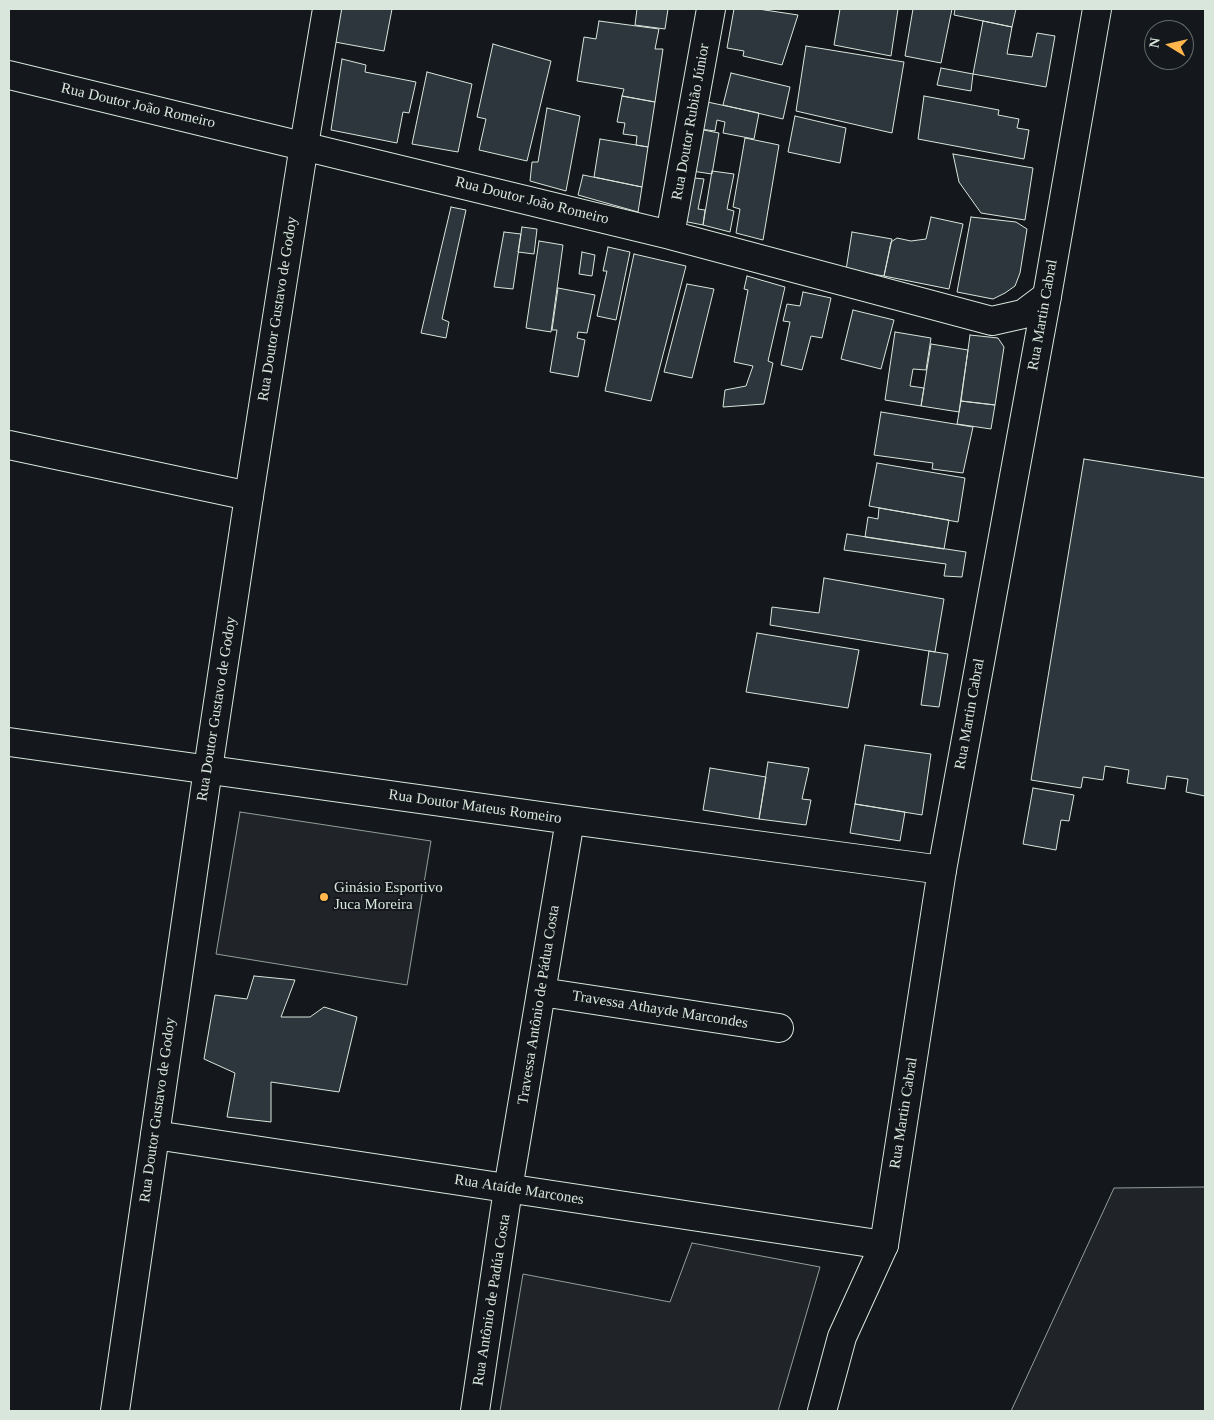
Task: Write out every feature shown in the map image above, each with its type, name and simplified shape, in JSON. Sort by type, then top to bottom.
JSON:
[{"type":"street","name":"Rua Doutor Gustavo de Godoy","points":[[115,1411],[249,496],[327,9]]},
{"type":"street","name":"Rua Doutor Rubião Júnior","points":[[670,235],[711,9]]},
{"type":"street","name":"Rua Martin Cabral","points":[[822,1411],[842,1337],[884,1245],[942,870],[1047,296],[1097,9]]},
{"type":"street","name":"Rua Doutor João Romeiro","points":[[9,75],[670,235],[992,321],[1023,314],[1047,296]]},
{"type":"street","points":[[9,445],[249,496]]},
{"type":"street","name":"Rua Doutor Mateus Romeiro","points":[[9,742],[942,870]]},
{"type":"street","name":"Travessa Antônio de Pádua Costa","points":[[508,1189],[570,820]]},
{"type":"street","name":"Travessa Athayde Marcondes","points":[[541,992],[779,1028]]},
{"type":"street","name":"Rua Ataíde Marcones","points":[[155,1135],[884,1245]]},
{"type":"street","name":"Rua Antônio de Padúa Costa","points":[[475,1411],[508,1189]]},
{"type":"shaded area","name":"Ginásio Esportivo Juca Moreira","points":[[240,812],[431,841],[407,985],[216,954]]},
{"type":"shaded area","points":[[1205,1187],[1205,1411],[1011,1411],[1114,1188]]},
{"type":"shaded area","points":[[692,1243],[820,1267],[778,1411],[500,1411],[523,1274],[670,1302]]},
{"type":"building","points":[[341,9],[392,9],[384,51],[335,42]]},
{"type":"building","points":[[637,9],[668,9],[665,29],[635,25]]},
{"type":"building","points":[[734,9],[758,9],[798,15],[782,65],[743,56],[744,51],[727,48]]},
{"type":"building","points":[[840,9],[898,9],[891,56],[834,45]]},
{"type":"building","points":[[913,9],[952,9],[941,63],[905,56]]},
{"type":"building","points":[[955,9],[1016,9],[1012,27],[954,15]]},
{"type":"building","points":[[599,21],[659,29],[655,49],[663,49],[655,102],[622,96],[624,89],[577,81],[584,37],[596,39]]},
{"type":"building","points":[[983,21],[1012,27],[1007,54],[1032,57],[1037,33],[1055,36],[1046,87],[973,74]]},
{"type":"building","points":[[493,44],[551,61],[527,161],[479,150],[486,119],[477,117]]},
{"type":"building","points":[[806,46],[904,62],[892,133],[796,111]]},
{"type":"building","points":[[342,59],[366,65],[365,72],[416,82],[409,113],[403,112],[397,143],[331,130]]},
{"type":"building","points":[[941,68],[973,74],[971,91],[937,85]]},
{"type":"building","points":[[427,72],[472,84],[458,152],[412,144]]},
{"type":"building","points":[[731,73],[790,87],[783,119],[723,105]]},
{"type":"building","points":[[622,96],[655,102],[648,147],[636,145],[637,136],[623,134],[625,123],[617,122]]},
{"type":"building","points":[[924,96],[999,110],[998,115],[1019,119],[1017,128],[1029,130],[1024,159],[918,139]]},
{"type":"building","points":[[698,100],[759,113],[754,139],[723,133],[725,122],[717,120],[715,131],[693,128]]},
{"type":"building","points":[[547,108],[580,116],[566,191],[530,181],[532,162],[538,162]]},
{"type":"building","points":[[795,116],[846,128],[840,163],[788,152]]},
{"type":"building","points":[[693,128],[719,133],[712,174],[685,170]]},
{"type":"building","points":[[745,138],[779,145],[763,240],[736,233],[740,209],[733,207]]},
{"type":"building","points":[[600,139],[648,147],[642,187],[594,177]]},
{"type":"building","points":[[953,154],[1033,168],[1025,220],[981,213],[959,182]]},
{"type":"building","points":[[712,171],[734,174],[727,209],[734,211],[730,232],[703,225]]},
{"type":"building","points":[[583,175],[642,187],[638,212],[578,195]]},
{"type":"building","points":[[685,177],[704,179],[698,209],[705,210],[703,225],[678,220]]},
{"type":"building","points":[[451,207],[466,210],[442,319],[449,322],[446,338],[421,333]]},
{"type":"building","points":[[931,217],[963,224],[949,289],[884,276],[891,242],[897,238],[911,241],[926,239]]},
{"type":"building","points":[[971,217],[1016,222],[1027,229],[1020,273],[1015,286],[993,299],[957,292]]},
{"type":"building","points":[[522,227],[537,229],[534,254],[518,252]]},
{"type":"building","points":[[504,232],[521,234],[513,289],[494,287]]},
{"type":"building","points":[[852,232],[892,239],[884,276],[846,270]]},
{"type":"building","points":[[539,241],[563,245],[551,332],[526,328]]},
{"type":"building","points":[[608,247],[630,252],[616,320],[597,316],[607,271],[603,271]]},
{"type":"building","points":[[582,252],[595,255],[592,276],[579,274]]},
{"type":"building","points":[[634,254],[686,266],[651,401],[605,391]]},
{"type":"building","points":[[747,276],[785,287],[768,361],[773,363],[764,404],[723,407],[725,390],[746,386],[753,366],[734,362],[748,290],[744,289]]},
{"type":"building","points":[[687,284],[714,289],[692,378],[664,372]]},
{"type":"building","points":[[558,288],[595,295],[587,333],[578,332],[577,338],[585,340],[578,377],[550,372],[557,330],[552,330]]},
{"type":"building","points":[[803,292],[831,298],[822,338],[811,336],[802,370],[781,365],[790,322],[783,321],[787,304],[800,306]]},
{"type":"building","points":[[853,310],[894,320],[881,369],[841,359]]},
{"type":"building","points":[[895,332],[931,338],[926,370],[913,369],[910,386],[924,388],[921,406],[885,400]]},
{"type":"building","points":[[970,335],[998,338],[1004,347],[995,405],[961,401]]},
{"type":"building","points":[[931,344],[968,350],[959,412],[921,406]]},
{"type":"building","points":[[961,401],[995,405],[991,429],[957,424]]},
{"type":"building","points":[[881,412],[973,427],[963,473],[932,469],[933,463],[874,455]]},
{"type":"building","points":[[1084,459],[1205,478],[1205,796],[1186,792],[1188,779],[1167,776],[1165,789],[1127,783],[1129,770],[1105,766],[1103,780],[1083,777],[1081,788],[1031,780]]},
{"type":"building","points":[[877,463],[965,478],[958,522],[869,506]]},
{"type":"building","points":[[879,508],[949,520],[944,549],[865,537],[868,517],[878,519]]},
{"type":"building","points":[[847,534],[966,552],[962,577],[944,576],[946,564],[844,550]]},
{"type":"building","points":[[824,578],[944,599],[935,652],[770,625],[772,607],[819,613]]},
{"type":"building","points":[[757,633],[859,650],[848,708],[746,692]]},
{"type":"building","points":[[929,651],[948,654],[939,707],[921,705]]},
{"type":"building","points":[[865,745],[931,754],[922,815],[855,804]]},
{"type":"building","points":[[768,762],[809,768],[802,799],[811,800],[806,825],[759,819]]},
{"type":"building","points":[[710,768],[766,777],[759,819],[703,810]]},
{"type":"building","points":[[1033,788],[1074,795],[1069,821],[1061,820],[1056,850],[1023,844]]},
{"type":"building","points":[[855,804],[905,812],[900,841],[850,833]]},
{"type":"building","points":[[254,976],[295,980],[281,1017],[310,1017],[324,1007],[357,1017],[339,1092],[271,1082],[271,1122],[227,1117],[235,1073],[204,1059],[215,995],[247,999]]},
{"type":"place","name":"Ginásio Esportivo Juca Moreira","points":[[324,897]]}]
